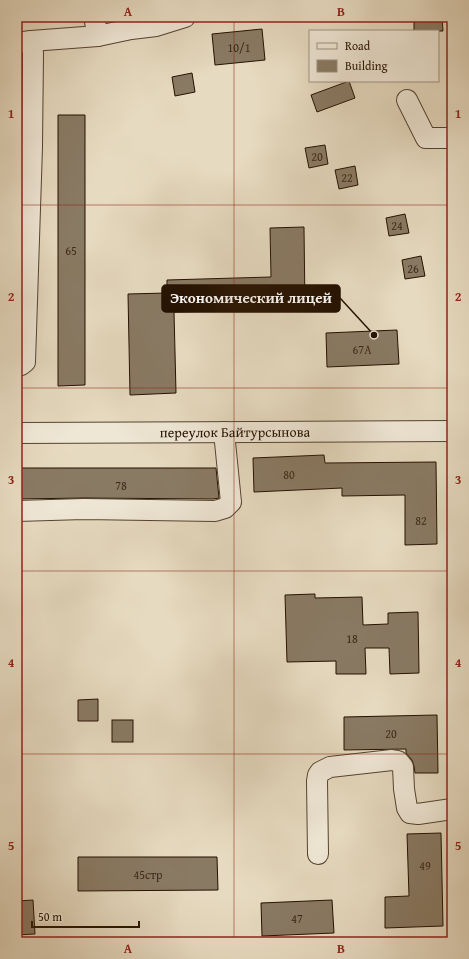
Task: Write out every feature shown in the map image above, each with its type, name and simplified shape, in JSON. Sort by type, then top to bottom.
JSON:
[{"type":"street","points":[[94,17],[98,36]]},
{"type":"street","points":[[24,42],[98,36],[131,29],[156,26],[185,17]]},
{"type":"street","points":[[17,366],[25,362],[32,148],[33,53],[24,42]]},
{"type":"street","points":[[407,100],[426,138],[452,138]]},
{"type":"street","name":"переулок Байтурсынова","points":[[17,433],[452,431]]},
{"type":"street","points":[[17,511],[84,508],[215,511],[225,508],[231,502],[224,432]]},
{"type":"street","points":[[318,854],[317,781],[320,772],[330,767],[392,760],[398,761],[403,767],[404,789],[407,808],[410,813],[418,814],[452,809]]},
{"type":"building","points":[[414,17],[442,17],[443,31],[414,30]]},
{"type":"building","points":[[262,29],[265,60],[215,65],[212,34]]},
{"type":"building","points":[[192,73],[195,92],[175,96],[172,77]]},
{"type":"building","points":[[349,82],[355,98],[317,112],[311,95]]},
{"type":"building","points":[[58,115],[85,115],[85,385],[58,386]]},
{"type":"building","points":[[325,145],[328,164],[309,168],[305,148]]},
{"type":"building","points":[[355,166],[358,185],[339,189],[335,170]]},
{"type":"building","points":[[405,214],[409,233],[389,236],[386,218]]},
{"type":"building","points":[[304,227],[305,309],[174,312],[176,393],[130,395],[128,294],[167,293],[167,280],[271,277],[270,228]]},
{"type":"building","points":[[421,256],[425,276],[405,279],[402,260]]},
{"type":"building","points":[[397,330],[399,364],[327,367],[326,333]]},
{"type":"building","points":[[324,455],[325,463],[436,462],[437,544],[405,545],[405,495],[342,496],[342,488],[254,492],[253,458]]},
{"type":"building","points":[[17,468],[216,468],[219,498],[17,499]]},
{"type":"building","points":[[315,594],[315,598],[362,597],[363,625],[388,624],[388,613],[418,612],[419,673],[390,674],[389,648],[365,648],[366,674],[336,674],[336,661],[287,662],[285,595]]},
{"type":"building","points":[[98,699],[98,721],[78,721],[78,700]]},
{"type":"building","points":[[437,715],[438,773],[415,773],[412,760],[406,753],[406,749],[344,750],[344,717]]},
{"type":"building","points":[[112,720],[133,720],[133,742],[112,742]]},
{"type":"building","points":[[441,833],[443,926],[385,928],[385,897],[409,896],[407,834]]},
{"type":"building","points":[[78,857],[217,857],[218,890],[78,891]]},
{"type":"building","points":[[33,900],[35,934],[17,935],[17,901]]},
{"type":"building","points":[[332,900],[334,933],[262,936],[261,903]]},
{"type":"place","name":"Экономический лицей","points":[[374,335]]}]
